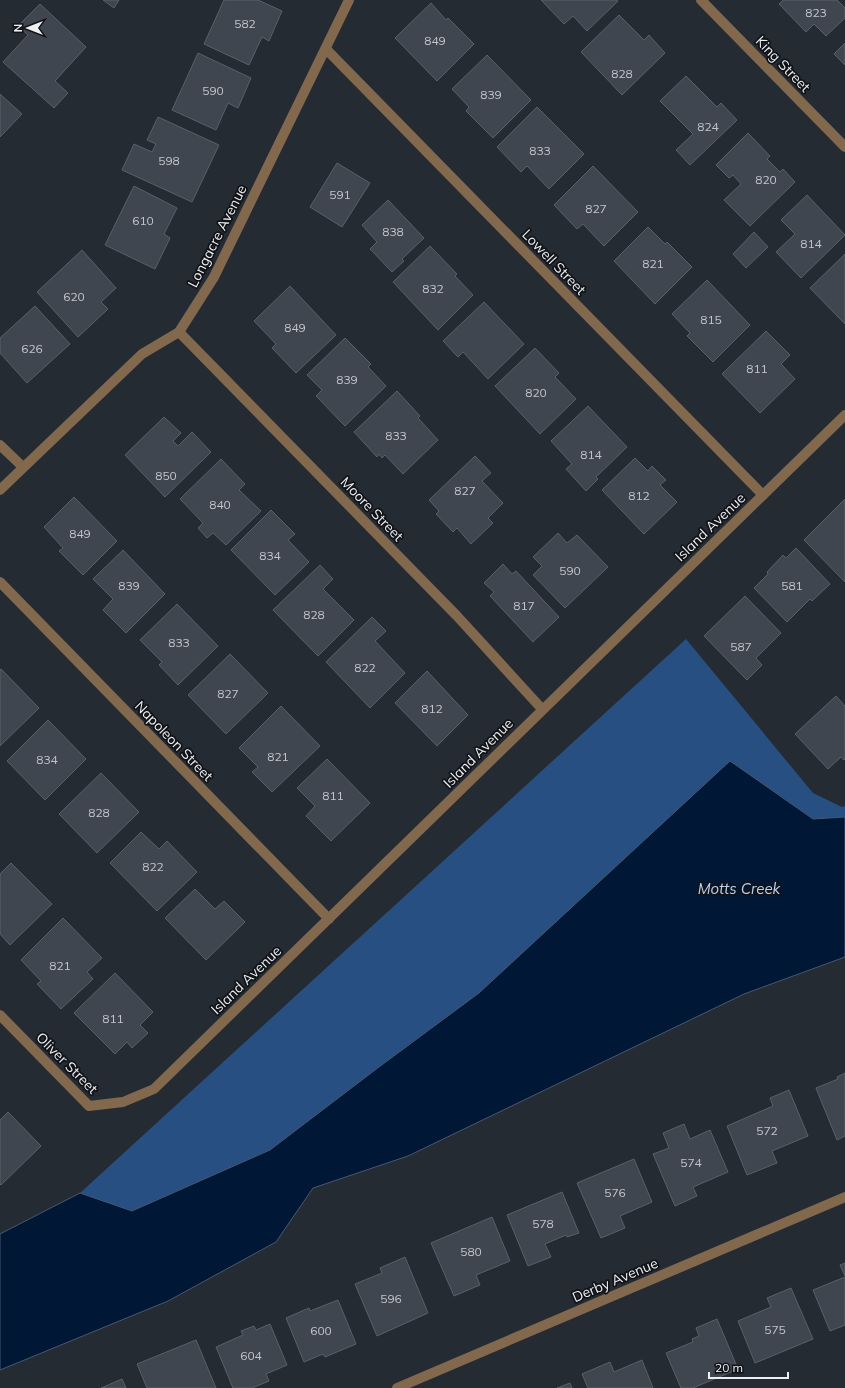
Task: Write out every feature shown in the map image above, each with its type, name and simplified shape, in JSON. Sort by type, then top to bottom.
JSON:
[{"type":"street","name":"Longacre Avenue","points":[[0,490],[142,354],[179,332],[214,277],[349,0]]},
{"type":"street","name":"King Street","points":[[701,0],[845,147]]},
{"type":"street","name":"Lowell Street","points":[[326,49],[763,495]]},
{"type":"street","name":"Moore Street","points":[[179,332],[457,616],[542,709]]},
{"type":"street","name":"Island Avenue","points":[[124,1102],[154,1089],[845,415]]},
{"type":"street","points":[[0,445],[23,467]]},
{"type":"street","name":"Napoleon Street","points":[[0,582],[329,919]]},
{"type":"street","name":"Oliver Street","points":[[0,1015],[89,1106],[124,1102]]},
{"type":"street","name":"Derby Avenue","points":[[397,1388],[845,1197]]},
{"type":"shaded area","points":[[686,639],[813,793],[842,807],[845,806],[845,817],[813,819],[730,761],[479,993],[270,1150],[132,1211],[80,1193]]},
{"type":"water","name":"Motts Creek","points":[[730,761],[813,819],[845,817],[845,957],[744,994],[408,1156],[313,1188],[276,1242],[168,1301],[0,1370],[0,1234],[80,1193],[132,1211],[270,1150],[479,993]]},
{"type":"building","points":[[103,0],[119,0],[114,8]]},
{"type":"building","points":[[224,0],[258,0],[282,11],[269,41],[262,37],[249,65],[204,44]]},
{"type":"building","points":[[541,0],[618,1],[587,31],[573,16],[564,24]]},
{"type":"building","points":[[783,0],[837,0],[845,8],[845,18],[826,36],[814,24],[806,32],[779,4]]},
{"type":"building","points":[[431,3],[446,20],[448,18],[474,44],[437,81],[395,38]]},
{"type":"building","points":[[40,4],[86,47],[55,81],[68,93],[54,108],[3,62],[28,35],[18,26]]},
{"type":"building","points":[[619,15],[644,40],[649,35],[665,53],[622,95],[581,52]]},
{"type":"building","points":[[845,43],[845,65],[834,54]]},
{"type":"building","points":[[198,53],[251,78],[238,108],[228,103],[216,130],[172,110]]},
{"type":"building","points":[[487,55],[531,100],[493,138],[466,111],[469,107],[452,89]]},
{"type":"building","points":[[686,76],[717,107],[721,103],[737,120],[690,165],[676,150],[693,134],[660,101]]},
{"type":"building","points":[[0,94],[22,114],[0,137]]},
{"type":"building","points":[[537,107],[584,154],[549,189],[527,166],[521,172],[497,147]]},
{"type":"building","points":[[158,117],[219,145],[192,202],[122,170],[134,144],[152,152],[156,144],[147,140]]},
{"type":"building","points":[[748,133],[770,156],[767,159],[780,172],[783,169],[795,182],[750,226],[724,200],[741,184],[733,175],[729,178],[716,165]]},
{"type":"building","points":[[337,163],[370,183],[342,227],[310,207]]},
{"type":"building","points":[[593,166],[638,212],[604,246],[583,224],[577,229],[554,205]]},
{"type":"building","points":[[134,186],[177,208],[164,234],[170,238],[155,269],[105,245]]},
{"type":"building","points":[[807,195],[845,235],[801,278],[776,252],[795,234],[781,220]]},
{"type":"building","points":[[388,200],[424,238],[402,259],[404,261],[392,272],[370,249],[377,242],[362,225]]},
{"type":"building","points":[[648,227],[665,244],[667,242],[692,267],[655,304],[614,261]]},
{"type":"building","points":[[754,232],[768,247],[746,268],[733,254]]},
{"type":"building","points":[[430,246],[457,274],[455,276],[473,295],[438,330],[393,282]]},
{"type":"building","points":[[82,250],[116,288],[101,302],[108,309],[78,337],[37,292]]},
{"type":"building","points":[[845,254],[845,324],[810,288]]},
{"type":"building","points":[[707,280],[750,325],[713,362],[687,336],[690,333],[672,314]]},
{"type":"building","points":[[290,286],[336,335],[296,373],[272,348],[276,344],[254,321]]},
{"type":"building","points":[[484,302],[524,344],[488,379],[463,352],[458,357],[443,341]]},
{"type":"building","points":[[35,306],[70,344],[27,383],[0,353],[0,338]]},
{"type":"building","points":[[766,331],[790,355],[781,364],[795,379],[760,413],[722,374]]},
{"type":"building","points":[[345,338],[371,364],[368,367],[386,386],[345,426],[316,396],[322,390],[307,375]]},
{"type":"building","points":[[535,348],[559,373],[555,377],[576,399],[540,434],[495,386]]},
{"type":"building","points":[[397,391],[420,416],[418,418],[438,440],[403,474],[385,455],[382,458],[379,454],[377,457],[354,432]]},
{"type":"building","points":[[588,406],[627,447],[596,477],[598,479],[586,491],[566,469],[572,464],[551,441]]},
{"type":"building","points":[[164,417],[181,433],[173,441],[178,446],[192,432],[211,452],[165,497],[125,455]]},
{"type":"building","points":[[475,456],[491,473],[482,481],[503,503],[488,518],[493,523],[471,544],[457,528],[453,532],[436,514],[439,511],[429,500]]},
{"type":"building","points":[[635,458],[648,471],[652,466],[666,480],[660,485],[677,502],[644,534],[602,490]]},
{"type":"building","points":[[221,459],[245,484],[239,490],[261,511],[226,545],[213,533],[207,538],[198,528],[203,523],[180,499]]},
{"type":"building","points":[[74,497],[117,541],[83,575],[59,551],[63,548],[44,527]]},
{"type":"building","points":[[845,499],[845,582],[804,540]]},
{"type":"building","points":[[271,510],[295,534],[288,540],[309,562],[275,595],[231,550]]},
{"type":"building","points":[[558,533],[567,543],[577,535],[608,567],[565,608],[533,575],[542,566],[533,557]]},
{"type":"building","points":[[796,548],[830,584],[812,601],[810,599],[787,622],[754,588],[768,574],[767,572],[783,555],[786,558]]},
{"type":"building","points":[[123,550],[165,594],[126,633],[103,610],[113,599],[93,579]]},
{"type":"building","points":[[503,564],[512,574],[516,571],[559,617],[533,642],[490,596],[494,592],[484,583]]},
{"type":"building","points":[[320,565],[333,579],[323,589],[354,620],[318,656],[273,610]]},
{"type":"building","points":[[745,596],[781,633],[756,658],[762,665],[747,680],[704,636]]},
{"type":"building","points":[[177,604],[218,646],[178,685],[159,665],[162,662],[140,640]]},
{"type":"building","points":[[372,617],[386,631],[375,641],[405,673],[370,708],[326,662]]},
{"type":"building","points":[[230,654],[268,693],[226,734],[188,695]]},
{"type":"building","points":[[1,669],[39,708],[0,746],[0,670]]},
{"type":"building","points":[[427,671],[468,715],[437,746],[395,703]]},
{"type":"building","points":[[836,696],[845,706],[845,759],[844,760],[841,757],[828,769],[795,734]]},
{"type":"building","points":[[281,706],[320,746],[272,792],[252,772],[258,767],[239,748]]},
{"type":"building","points":[[48,720],[86,759],[45,800],[7,761]]},
{"type":"building","points":[[327,759],[370,803],[331,841],[306,816],[315,806],[297,788]]},
{"type":"building","points":[[101,773],[139,812],[97,853],[59,814]]},
{"type":"building","points":[[141,832],[159,849],[167,841],[197,872],[157,911],[110,863]]},
{"type":"building","points":[[11,863],[52,904],[10,945],[0,934],[0,874]]},
{"type":"building","points":[[195,889],[215,909],[224,901],[245,922],[206,960],[165,918]]},
{"type":"building","points":[[63,918],[102,958],[87,972],[93,979],[61,1009],[37,984],[41,981],[21,960]]},
{"type":"building","points":[[115,973],[153,1012],[140,1025],[148,1033],[132,1048],[127,1042],[115,1054],[74,1013]]},
{"type":"building","points":[[845,1073],[845,1136],[837,1140],[816,1088],[838,1079],[837,1077]]},
{"type":"building","points":[[789,1090],[808,1136],[772,1151],[777,1163],[747,1175],[727,1126],[773,1106],[770,1098]]},
{"type":"building","points":[[8,1112],[41,1146],[1,1185],[0,1120]]},
{"type":"building","points":[[684,1124],[690,1139],[710,1130],[728,1172],[693,1187],[697,1196],[675,1206],[653,1154],[669,1148],[663,1133]]},
{"type":"building","points":[[634,1159],[652,1202],[620,1216],[625,1228],[601,1238],[577,1183]]},
{"type":"building","points":[[562,1192],[579,1233],[567,1237],[566,1235],[545,1244],[551,1257],[528,1266],[507,1215]]},
{"type":"building","points":[[492,1217],[510,1261],[476,1275],[480,1285],[454,1296],[431,1243]]},
{"type":"building","points":[[405,1257],[428,1313],[377,1336],[355,1284],[382,1273],[380,1268]]},
{"type":"building","points":[[845,1263],[845,1276],[840,1265]]},
{"type":"building","points":[[845,1277],[845,1325],[830,1331],[813,1290]]},
{"type":"building","points":[[791,1288],[813,1339],[755,1363],[738,1321],[771,1307],[767,1298]]},
{"type":"building","points":[[338,1300],[356,1344],[325,1357],[323,1354],[304,1362],[286,1318],[309,1308],[310,1311]]},
{"type":"building","points":[[717,1319],[738,1369],[693,1388],[681,1388],[666,1353],[693,1342],[692,1339],[699,1336],[696,1328]]},
{"type":"building","points":[[270,1324],[287,1365],[266,1374],[269,1381],[252,1388],[233,1388],[216,1347],[243,1335],[241,1331],[254,1326],[256,1330]]},
{"type":"building","points":[[196,1340],[216,1388],[147,1388],[137,1364]]},
{"type":"building","points":[[642,1360],[653,1388],[588,1388],[582,1374],[610,1362],[614,1372]]},
{"type":"building","points":[[122,1379],[126,1388],[101,1388]]},
{"type":"building","points":[[570,1383],[572,1388],[557,1388]]}]
